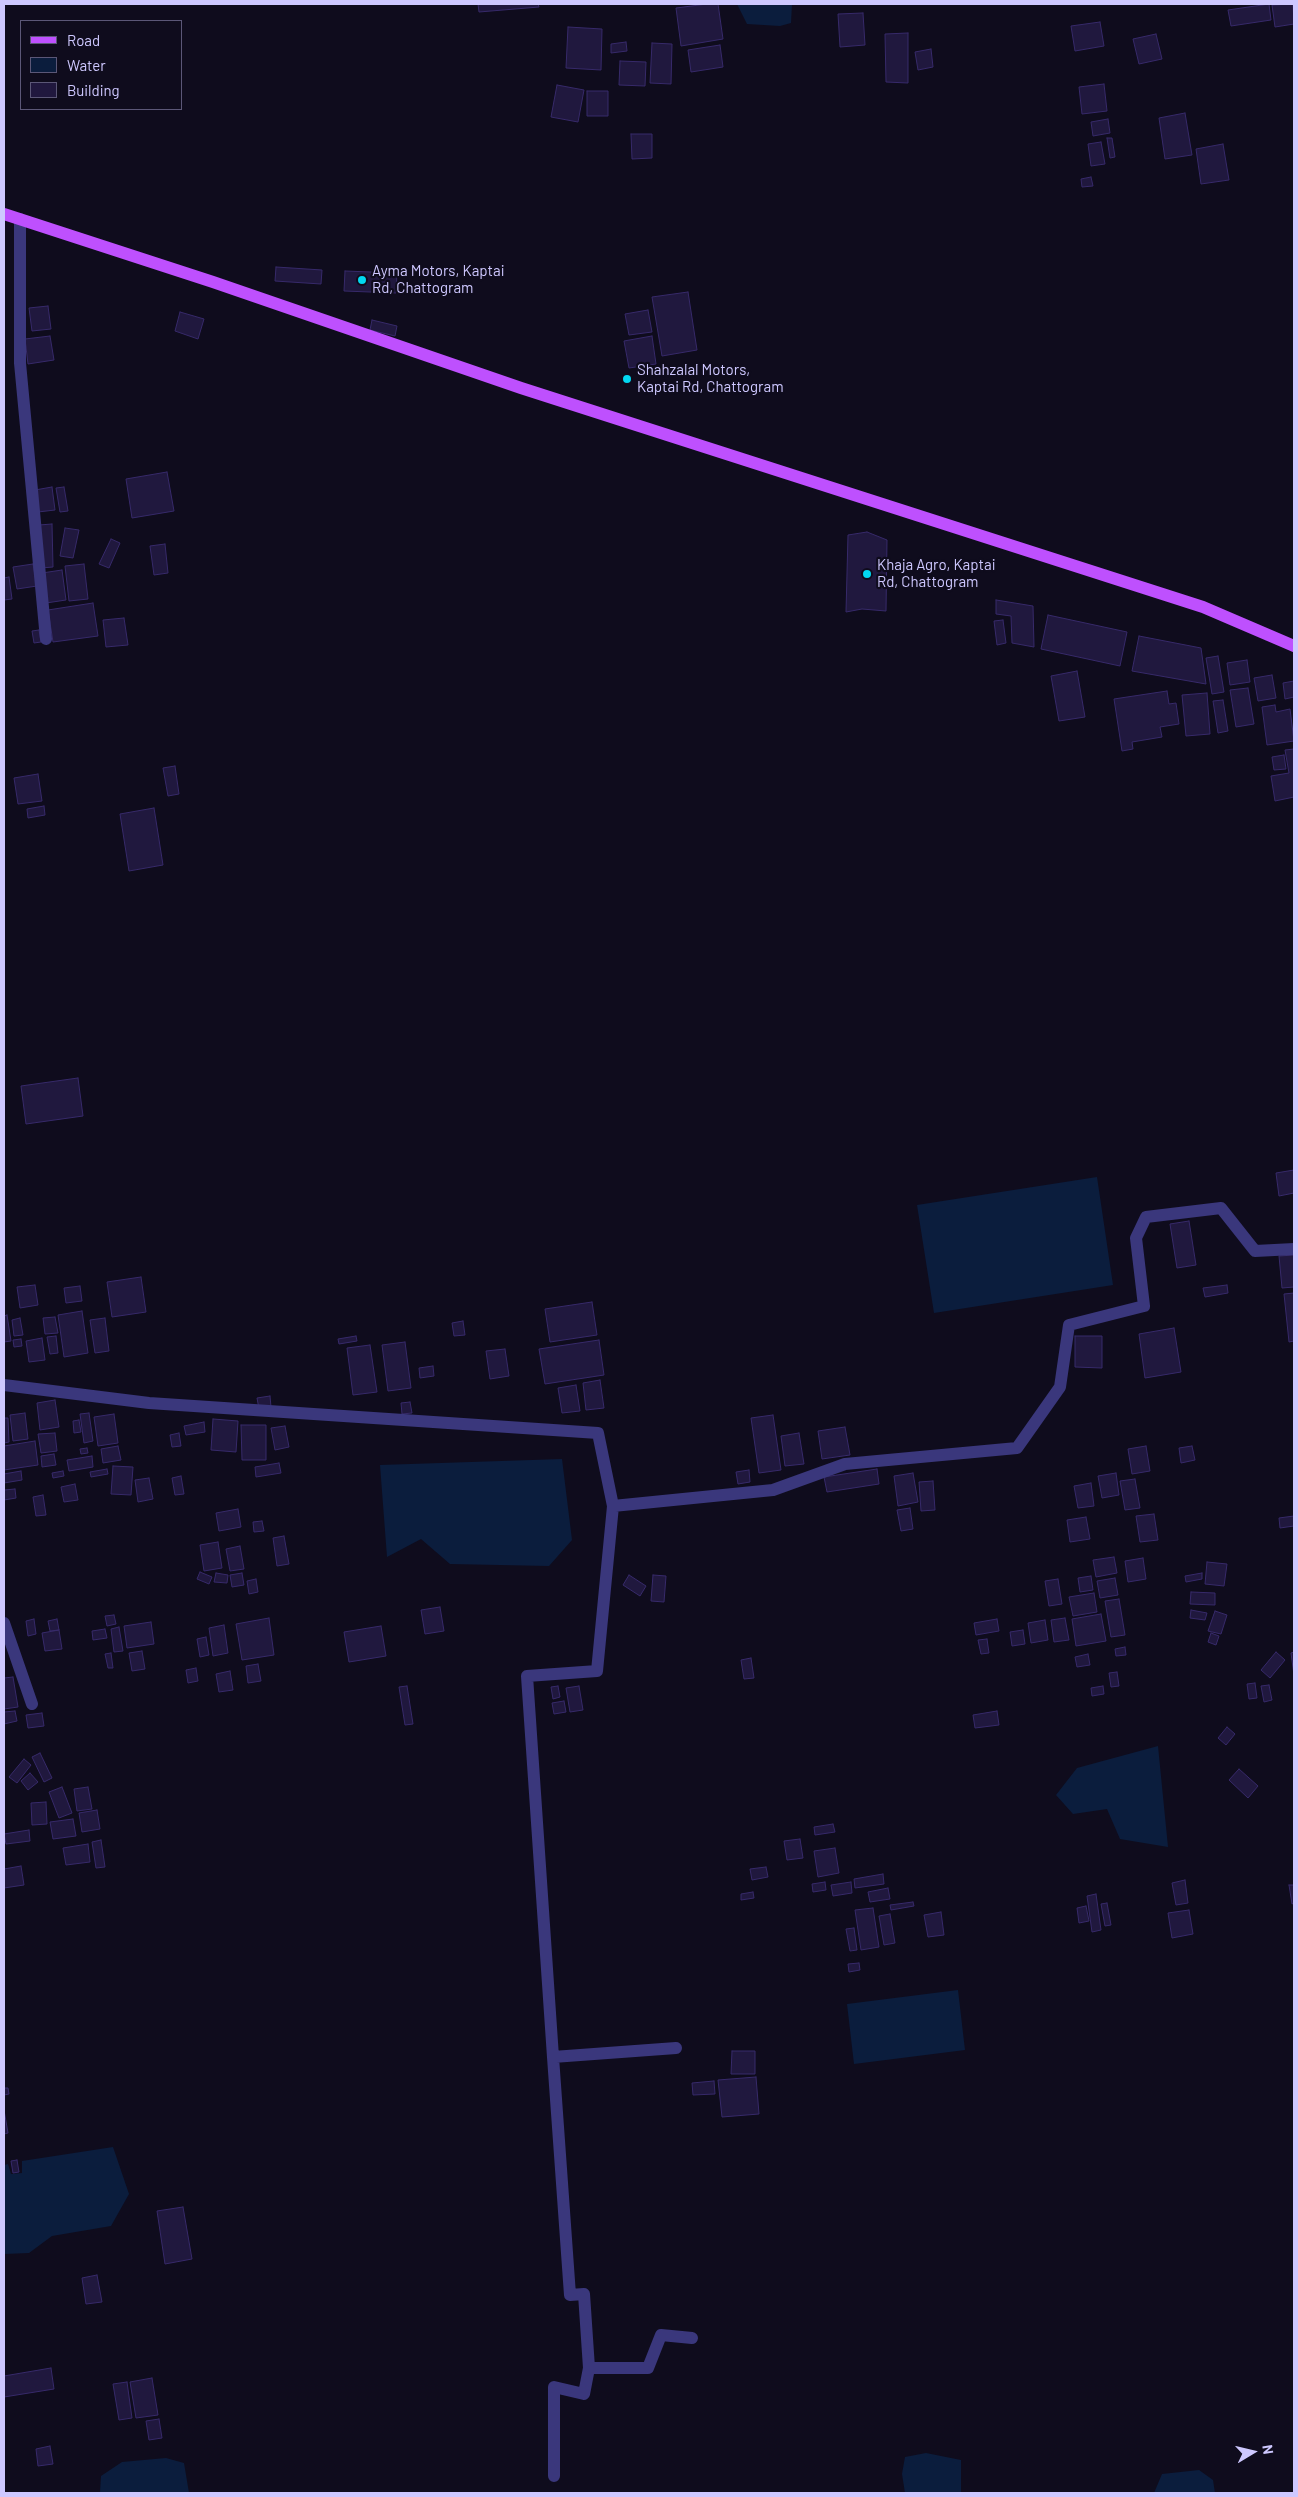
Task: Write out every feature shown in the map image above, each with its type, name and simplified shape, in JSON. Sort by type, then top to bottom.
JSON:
[{"type":"main road","points":[[4,214],[521,388],[1203,607],[1294,646]]},
{"type":"street","points":[[20,219],[20,363],[46,639]]},
{"type":"street","points":[[613,1506],[773,1490],[844,1464],[1017,1448],[1060,1387],[1069,1325],[1144,1306],[1136,1238],[1146,1217],[1221,1208],[1255,1251],[1294,1249]]},
{"type":"street","points":[[4,1384],[148,1403],[598,1433],[613,1506],[597,1671],[527,1676],[570,2295],[584,2294],[588,2368],[584,2394],[554,2387],[554,2476]]},
{"type":"street","points":[[4,1623],[32,1704]]},
{"type":"street","points":[[553,2057],[676,2048]]},
{"type":"street","points":[[588,2368],[648,2368],[661,2335],[692,2338]]},
{"type":"water","points":[[737,4],[792,4],[791,23],[780,26],[747,24]]},
{"type":"water","points":[[1097,1177],[1113,1285],[934,1313],[917,1205]]},
{"type":"water","points":[[562,1459],[572,1540],[549,1566],[450,1564],[421,1539],[387,1557],[380,1465]]},
{"type":"water","points":[[1158,1746],[1168,1847],[1120,1839],[1107,1809],[1073,1814],[1056,1795],[1077,1768]]},
{"type":"water","points":[[958,1990],[965,2050],[854,2064],[847,2004]]},
{"type":"water","points":[[113,2147],[129,2194],[111,2226],[52,2236],[29,2253],[4,2254],[4,2165],[8,2164],[11,2174],[22,2173],[22,2161]]},
{"type":"water","points":[[926,2453],[961,2460],[961,2493],[905,2493],[902,2474],[905,2457]]},
{"type":"water","points":[[166,2458],[184,2463],[189,2493],[100,2493],[101,2476],[122,2462]]},
{"type":"water","points":[[1199,2470],[1213,2480],[1215,2493],[1154,2493],[1162,2474]]},
{"type":"building","points":[[478,4],[538,4],[539,7],[479,12]]},
{"type":"building","points":[[718,4],[723,39],[681,46],[676,8]]},
{"type":"building","points":[[1269,4],[1271,20],[1231,26],[1228,10]]},
{"type":"building","points":[[1293,4],[1294,24],[1275,27],[1272,5]]},
{"type":"building","points":[[863,13],[865,45],[840,47],[838,14]]},
{"type":"building","points":[[1100,22],[1104,46],[1075,51],[1071,26]]},
{"type":"building","points":[[568,27],[602,29],[601,70],[566,68]]},
{"type":"building","points":[[908,33],[908,83],[886,82],[885,34]]},
{"type":"building","points":[[1156,34],[1162,59],[1139,64],[1133,39]]},
{"type":"building","points":[[626,42],[627,51],[611,53],[611,44]]},
{"type":"building","points":[[652,43],[672,44],[671,84],[650,83]]},
{"type":"building","points":[[720,45],[723,67],[691,72],[688,50]]},
{"type":"building","points":[[931,49],[933,67],[918,70],[915,52]]},
{"type":"building","points":[[620,61],[646,62],[645,86],[619,85]]},
{"type":"building","points":[[1104,84],[1107,111],[1082,114],[1079,87]]},
{"type":"building","points":[[557,85],[584,90],[578,122],[551,117]]},
{"type":"building","points":[[587,91],[608,91],[608,116],[587,116]]},
{"type":"building","points":[[1185,113],[1192,155],[1165,159],[1159,118]]},
{"type":"building","points":[[1108,119],[1110,133],[1093,136],[1091,122]]},
{"type":"building","points":[[631,134],[652,134],[652,158],[632,159]]},
{"type":"building","points":[[1107,138],[1112,138],[1115,157],[1110,158]]},
{"type":"building","points":[[1101,142],[1105,164],[1091,166],[1088,144]]},
{"type":"building","points":[[1223,144],[1229,180],[1201,184],[1196,149]]},
{"type":"building","points":[[1091,177],[1093,186],[1082,187],[1081,179]]},
{"type":"building","points":[[276,267],[322,270],[321,284],[275,281]]},
{"type":"building","points":[[345,271],[397,273],[396,293],[344,291]]},
{"type":"building","points":[[688,292],[697,350],[662,356],[652,297]]},
{"type":"building","points":[[48,306],[51,329],[32,331],[29,308]]},
{"type":"building","points":[[648,310],[652,332],[629,335],[625,314]]},
{"type":"building","points":[[180,312],[204,319],[198,339],[175,331]]},
{"type":"building","points":[[372,320],[397,326],[395,336],[370,330]]},
{"type":"building","points":[[50,336],[54,360],[28,364],[25,339]]},
{"type":"building","points":[[652,336],[656,364],[629,368],[624,341]]},
{"type":"building","points":[[167,472],[174,511],[132,518],[126,479]]},
{"type":"building","points":[[52,487],[55,510],[38,512],[35,490]]},
{"type":"building","points":[[64,487],[68,511],[60,512],[56,488]]},
{"type":"building","points":[[52,524],[53,567],[41,568],[39,525]]},
{"type":"building","points":[[65,528],[79,530],[73,558],[60,556]]},
{"type":"building","name":"Khaja Agro, Kaptai Rd, Chattogram","points":[[867,532],[887,540],[886,611],[862,609],[846,612],[848,535]]},
{"type":"building","points":[[111,539],[120,543],[109,568],[99,564]]},
{"type":"building","points":[[165,544],[168,573],[154,575],[150,546]]},
{"type":"building","points":[[33,564],[37,586],[17,589],[13,567]]},
{"type":"building","points":[[84,564],[88,599],[69,601],[65,566]]},
{"type":"building","points":[[62,570],[66,600],[46,603],[42,573]]},
{"type":"building","points":[[9,577],[12,599],[4,600],[4,578]]},
{"type":"building","points":[[996,600],[1033,606],[1034,647],[1012,643],[1011,616],[996,614]]},
{"type":"building","points":[[93,603],[98,636],[53,642],[48,610]]},
{"type":"building","points":[[1048,615],[1127,632],[1120,666],[1041,649]]},
{"type":"building","points":[[124,618],[128,645],[106,647],[103,620]]},
{"type":"building","points":[[1003,620],[1006,643],[997,645],[994,621]]},
{"type":"building","points":[[39,630],[41,642],[34,643],[32,631]]},
{"type":"building","points":[[1139,636],[1201,648],[1206,684],[1132,671]]},
{"type":"building","points":[[1218,656],[1224,692],[1212,694],[1206,658]]},
{"type":"building","points":[[1247,660],[1250,682],[1230,685],[1227,663]]},
{"type":"building","points":[[1077,671],[1085,717],[1059,721],[1051,676]]},
{"type":"building","points":[[1272,675],[1276,698],[1258,701],[1254,678]]},
{"type":"building","points":[[1294,681],[1294,697],[1285,699],[1283,683]]},
{"type":"building","points":[[1248,688],[1254,724],[1236,727],[1230,690]]},
{"type":"building","points":[[1167,691],[1169,704],[1176,703],[1179,724],[1160,727],[1162,737],[1132,742],[1133,749],[1122,751],[1114,699]]},
{"type":"building","points":[[1207,693],[1210,734],[1186,736],[1182,695]]},
{"type":"building","points":[[1223,700],[1228,731],[1218,733],[1213,701]]},
{"type":"building","points":[[1275,705],[1276,712],[1290,709],[1294,741],[1267,745],[1262,707]]},
{"type":"building","points":[[1294,749],[1294,797],[1275,801],[1271,776],[1289,773],[1285,750]]},
{"type":"building","points":[[1284,755],[1286,769],[1274,770],[1272,757]]},
{"type":"building","points":[[175,766],[179,794],[168,796],[163,768]]},
{"type":"building","points":[[38,774],[42,801],[18,804],[14,778]]},
{"type":"building","points":[[44,806],[45,815],[28,818],[27,809]]},
{"type":"building","points":[[154,808],[163,865],[129,871],[120,814]]},
{"type":"building","points":[[78,1078],[83,1116],[26,1124],[21,1086]]},
{"type":"building","points":[[1294,1170],[1294,1193],[1279,1196],[1276,1173]]},
{"type":"building","points":[[1189,1221],[1196,1265],[1177,1268],[1170,1224]]},
{"type":"building","points":[[1294,1255],[1294,1287],[1282,1288],[1279,1256]]},
{"type":"building","points":[[141,1277],[146,1312],[112,1317],[107,1282]]},
{"type":"building","points":[[35,1285],[38,1305],[20,1308],[17,1287]]},
{"type":"building","points":[[1227,1285],[1228,1293],[1205,1297],[1203,1288]]},
{"type":"building","points":[[80,1286],[82,1301],[66,1303],[64,1288]]},
{"type":"building","points":[[1294,1293],[1294,1341],[1289,1342],[1284,1294]]},
{"type":"building","points":[[592,1302],[597,1335],[550,1342],[545,1309]]},
{"type":"building","points":[[82,1311],[88,1353],[64,1357],[58,1315]]},
{"type":"building","points":[[7,1315],[11,1341],[4,1342],[4,1316]]},
{"type":"building","points":[[55,1317],[58,1333],[45,1334],[43,1318]]},
{"type":"building","points":[[20,1318],[23,1335],[14,1336],[12,1320]]},
{"type":"building","points":[[105,1318],[109,1351],[95,1353],[90,1320]]},
{"type":"building","points":[[463,1321],[465,1335],[454,1336],[452,1323]]},
{"type":"building","points":[[1174,1328],[1181,1372],[1145,1378],[1139,1334]]},
{"type":"building","points":[[56,1336],[58,1353],[50,1354],[47,1337]]},
{"type":"building","points":[[356,1336],[357,1341],[339,1344],[338,1339]]},
{"type":"building","points":[[1075,1336],[1102,1336],[1102,1368],[1075,1367]]},
{"type":"building","points":[[42,1338],[45,1360],[29,1362],[26,1341]]},
{"type":"building","points":[[21,1339],[22,1346],[14,1347],[13,1340]]},
{"type":"building","points":[[599,1340],[604,1375],[545,1384],[539,1349]]},
{"type":"building","points":[[405,1342],[411,1388],[388,1391],[382,1345]]},
{"type":"building","points":[[370,1345],[377,1392],[353,1395],[347,1348]]},
{"type":"building","points":[[505,1349],[509,1376],[490,1379],[486,1351]]},
{"type":"building","points":[[433,1366],[434,1376],[420,1378],[419,1368]]},
{"type":"building","points":[[600,1380],[604,1408],[586,1410],[583,1383]]},
{"type":"building","points":[[576,1385],[580,1411],[562,1413],[558,1388]]},
{"type":"building","points":[[270,1396],[271,1407],[259,1409],[257,1398]]},
{"type":"building","points":[[55,1400],[59,1427],[40,1430],[37,1403]]},
{"type":"building","points":[[410,1402],[412,1413],[402,1414],[401,1403]]},
{"type":"building","points":[[25,1413],[28,1439],[13,1441],[10,1415]]},
{"type":"building","points":[[89,1413],[93,1441],[84,1443],[80,1414]]},
{"type":"building","points":[[114,1414],[118,1443],[98,1446],[94,1417]]},
{"type":"building","points":[[773,1415],[781,1470],[759,1473],[751,1418]]},
{"type":"building","points":[[4,1418],[8,1418],[9,1442],[4,1443]]},
{"type":"building","points":[[213,1419],[238,1421],[236,1452],[211,1450]]},
{"type":"building","points":[[79,1420],[81,1432],[74,1433],[73,1421]]},
{"type":"building","points":[[204,1422],[205,1432],[186,1435],[184,1426]]},
{"type":"building","points":[[241,1425],[266,1425],[266,1460],[242,1460]]},
{"type":"building","points":[[285,1426],[289,1447],[275,1450],[271,1428]]},
{"type":"building","points":[[845,1427],[850,1455],[822,1459],[818,1431]]},
{"type":"building","points":[[55,1433],[57,1451],[41,1453],[38,1434]]},
{"type":"building","points":[[179,1433],[181,1446],[172,1447],[170,1435]]},
{"type":"building","points":[[799,1433],[804,1464],[785,1466],[781,1436]]},
{"type":"building","points":[[35,1441],[38,1465],[4,1470],[4,1446]]},
{"type":"building","points":[[118,1446],[121,1460],[103,1463],[101,1449]]},
{"type":"building","points":[[1146,1446],[1150,1471],[1132,1474],[1128,1449]]},
{"type":"building","points":[[1192,1446],[1195,1460],[1181,1463],[1179,1448]]},
{"type":"building","points":[[87,1448],[88,1453],[81,1454],[80,1449]]},
{"type":"building","points":[[54,1454],[56,1465],[42,1467],[41,1456]]},
{"type":"building","points":[[92,1456],[93,1467],[69,1471],[67,1460]]},
{"type":"building","points":[[279,1463],[281,1473],[256,1477],[255,1467]]},
{"type":"building","points":[[113,1466],[133,1467],[131,1495],[111,1494]]},
{"type":"building","points":[[107,1469],[108,1474],[91,1477],[90,1472]]},
{"type":"building","points":[[877,1469],[879,1484],[827,1492],[824,1477]]},
{"type":"building","points":[[749,1470],[750,1482],[738,1484],[736,1472]]},
{"type":"building","points":[[21,1471],[22,1480],[4,1483],[4,1474]]},
{"type":"building","points":[[63,1471],[64,1476],[53,1478],[52,1473]]},
{"type":"building","points":[[913,1473],[918,1502],[898,1506],[894,1476]]},
{"type":"building","points":[[1116,1473],[1119,1495],[1102,1498],[1098,1476]]},
{"type":"building","points":[[181,1476],[184,1494],[175,1495],[172,1478]]},
{"type":"building","points":[[149,1478],[153,1499],[138,1502],[135,1480]]},
{"type":"building","points":[[1135,1479],[1140,1508],[1125,1510],[1120,1481]]},
{"type":"building","points":[[933,1481],[935,1510],[921,1511],[919,1482]]},
{"type":"building","points":[[1091,1483],[1094,1506],[1078,1508],[1074,1486]]},
{"type":"building","points":[[75,1484],[78,1500],[64,1502],[61,1487]]},
{"type":"building","points":[[15,1489],[16,1498],[4,1500],[4,1490]]},
{"type":"building","points":[[43,1495],[46,1515],[36,1516],[33,1497]]},
{"type":"building","points":[[910,1508],[913,1529],[901,1531],[897,1510]]},
{"type":"building","points":[[238,1509],[241,1527],[219,1531],[216,1513]]},
{"type":"building","points":[[1154,1514],[1158,1540],[1140,1542],[1136,1516]]},
{"type":"building","points":[[1294,1516],[1294,1526],[1280,1528],[1279,1518]]},
{"type":"building","points":[[1086,1517],[1090,1539],[1070,1542],[1067,1520]]},
{"type":"building","points":[[262,1521],[264,1531],[254,1532],[253,1522]]},
{"type":"building","points":[[284,1536],[289,1564],[277,1566],[273,1538]]},
{"type":"building","points":[[218,1542],[222,1568],[204,1571],[200,1545]]},
{"type":"building","points":[[240,1546],[244,1569],[230,1571],[226,1549]]},
{"type":"building","points":[[1114,1557],[1117,1573],[1096,1577],[1093,1560]]},
{"type":"building","points":[[1143,1558],[1146,1579],[1128,1582],[1125,1561]]},
{"type":"building","points":[[1207,1562],[1227,1564],[1224,1586],[1205,1584]]},
{"type":"building","points":[[200,1572],[212,1577],[209,1584],[197,1579]]},
{"type":"building","points":[[216,1573],[228,1575],[227,1583],[214,1582]]},
{"type":"building","points":[[242,1573],[244,1585],[232,1587],[230,1575]]},
{"type":"building","points":[[1202,1573],[1202,1579],[1186,1582],[1185,1576]]},
{"type":"building","points":[[629,1575],[646,1586],[640,1596],[623,1585]]},
{"type":"building","points":[[653,1575],[666,1576],[664,1602],[651,1601]]},
{"type":"building","points":[[1091,1576],[1093,1590],[1080,1592],[1078,1578]]},
{"type":"building","points":[[1115,1578],[1118,1595],[1100,1598],[1097,1581]]},
{"type":"building","points":[[256,1579],[258,1592],[249,1594],[247,1581]]},
{"type":"building","points":[[1058,1579],[1062,1604],[1049,1606],[1045,1581]]},
{"type":"building","points":[[1191,1592],[1215,1593],[1215,1605],[1190,1604]]},
{"type":"building","points":[[1094,1593],[1097,1612],[1073,1616],[1069,1597]]},
{"type":"building","points":[[1119,1599],[1125,1635],[1111,1637],[1105,1601]]},
{"type":"building","points":[[440,1607],[444,1631],[425,1634],[421,1610]]},
{"type":"building","points":[[1191,1610],[1207,1613],[1205,1620],[1190,1618]]},
{"type":"building","points":[[1215,1611],[1227,1615],[1221,1634],[1208,1631]]},
{"type":"building","points":[[1101,1614],[1106,1641],[1076,1646],[1072,1619]]},
{"type":"building","points":[[114,1615],[116,1624],[107,1626],[105,1616]]},
{"type":"building","points":[[269,1618],[274,1655],[242,1660],[236,1624]]},
{"type":"building","points":[[1065,1618],[1069,1640],[1054,1642],[1051,1620]]},
{"type":"building","points":[[34,1619],[36,1634],[28,1636],[26,1621]]},
{"type":"building","points":[[57,1619],[59,1630],[50,1631],[48,1621]]},
{"type":"building","points":[[997,1619],[999,1631],[976,1635],[974,1623]]},
{"type":"building","points":[[1045,1620],[1048,1640],[1031,1643],[1028,1623]]},
{"type":"building","points":[[151,1622],[154,1644],[127,1648],[124,1626]]},
{"type":"building","points":[[224,1625],[228,1653],[213,1656],[209,1628]]},
{"type":"building","points":[[381,1626],[386,1656],[349,1662],[344,1632]]},
{"type":"building","points":[[119,1627],[123,1651],[114,1652],[111,1629]]},
{"type":"building","points":[[105,1629],[107,1638],[93,1640],[92,1631]]},
{"type":"building","points":[[59,1630],[62,1649],[45,1651],[42,1633]]},
{"type":"building","points":[[1023,1630],[1025,1644],[1012,1646],[1010,1632]]},
{"type":"building","points":[[1211,1633],[1219,1636],[1216,1645],[1208,1642]]},
{"type":"building","points":[[206,1637],[209,1655],[200,1657],[197,1639]]},
{"type":"building","points":[[987,1639],[989,1653],[981,1654],[978,1640]]},
{"type":"building","points":[[1125,1647],[1126,1655],[1116,1656],[1115,1649]]},
{"type":"building","points":[[142,1651],[145,1669],[132,1671],[129,1653]]},
{"type":"building","points":[[1276,1652],[1285,1660],[1270,1678],[1261,1670]]},
{"type":"building","points":[[1294,1652],[1294,1675],[1291,1653]]},
{"type":"building","points":[[111,1653],[113,1668],[108,1668],[105,1654]]},
{"type":"building","points":[[1088,1654],[1090,1665],[1077,1667],[1075,1657]]},
{"type":"building","points":[[751,1658],[754,1678],[744,1679],[741,1660]]},
{"type":"building","points":[[258,1664],[261,1681],[248,1683],[246,1666]]},
{"type":"building","points":[[196,1668],[198,1681],[188,1683],[186,1670]]},
{"type":"building","points":[[230,1671],[233,1690],[219,1692],[216,1674]]},
{"type":"building","points":[[1117,1672],[1119,1686],[1111,1687],[1109,1673]]},
{"type":"building","points":[[13,1677],[18,1707],[4,1709],[4,1678]]},
{"type":"building","points":[[1255,1683],[1257,1698],[1249,1699],[1247,1684]]},
{"type":"building","points":[[1269,1685],[1272,1700],[1264,1702],[1261,1686]]},
{"type":"building","points":[[407,1686],[413,1724],[405,1725],[399,1687]]},
{"type":"building","points":[[558,1686],[560,1697],[553,1699],[551,1687]]},
{"type":"building","points":[[579,1686],[583,1710],[570,1712],[566,1688]]},
{"type":"building","points":[[1103,1686],[1104,1694],[1092,1696],[1091,1688]]},
{"type":"building","points":[[564,1701],[566,1712],[554,1714],[552,1703]]},
{"type":"building","points":[[15,1711],[17,1721],[4,1724],[4,1712]]},
{"type":"building","points":[[997,1711],[999,1725],[975,1728],[973,1715]]},
{"type":"building","points":[[42,1713],[44,1726],[28,1728],[26,1715]]},
{"type":"building","points":[[1227,1727],[1235,1734],[1226,1745],[1218,1738]]},
{"type":"building","points":[[40,1753],[52,1778],[44,1782],[32,1757]]},
{"type":"building","points":[[24,1759],[31,1765],[17,1783],[9,1777]]},
{"type":"building","points":[[1239,1769],[1258,1786],[1248,1798],[1229,1780]]},
{"type":"building","points":[[30,1773],[38,1782],[28,1790],[21,1781]]},
{"type":"building","points":[[62,1787],[72,1813],[59,1818],[49,1792]]},
{"type":"building","points":[[88,1787],[92,1809],[77,1811],[74,1789]]},
{"type":"building","points":[[46,1802],[47,1824],[32,1825],[31,1803]]},
{"type":"building","points":[[97,1810],[100,1829],[82,1832],[79,1813]]},
{"type":"building","points":[[73,1819],[76,1836],[53,1839],[50,1822]]},
{"type":"building","points":[[833,1824],[835,1832],[815,1835],[814,1827]]},
{"type":"building","points":[[29,1830],[30,1841],[6,1844],[4,1834]]},
{"type":"building","points":[[800,1839],[803,1858],[787,1860],[784,1841]]},
{"type":"building","points":[[101,1840],[105,1867],[96,1868],[92,1842]]},
{"type":"building","points":[[88,1844],[90,1862],[66,1865],[63,1848]]},
{"type":"building","points":[[835,1848],[839,1873],[818,1877],[814,1851]]},
{"type":"building","points":[[21,1866],[24,1885],[4,1888],[4,1869]]},
{"type":"building","points":[[766,1867],[768,1877],[752,1880],[750,1869]]},
{"type":"building","points":[[883,1874],[884,1884],[855,1888],[854,1879]]},
{"type":"building","points":[[1185,1880],[1188,1903],[1176,1905],[1172,1883]]},
{"type":"building","points":[[825,1882],[826,1890],[813,1892],[812,1884]]},
{"type":"building","points":[[851,1882],[852,1893],[833,1896],[831,1885]]},
{"type":"building","points":[[1289,1885],[1294,1885],[1294,1903],[1292,1904]]},
{"type":"building","points":[[888,1888],[890,1899],[870,1902],[868,1892]]},
{"type":"building","points":[[753,1892],[754,1898],[741,1900],[741,1894]]},
{"type":"building","points":[[1096,1894],[1101,1930],[1092,1932],[1087,1896]]},
{"type":"building","points":[[913,1902],[914,1906],[891,1910],[890,1905]]},
{"type":"building","points":[[1107,1903],[1111,1925],[1105,1926],[1101,1904]]},
{"type":"building","points":[[1086,1906],[1089,1921],[1079,1923],[1077,1908]]},
{"type":"building","points":[[873,1908],[879,1947],[861,1950],[855,1910]]},
{"type":"building","points":[[1189,1910],[1193,1934],[1172,1938],[1168,1913]]},
{"type":"building","points":[[941,1912],[944,1935],[928,1937],[924,1915]]},
{"type":"building","points":[[890,1914],[895,1943],[884,1945],[879,1916]]},
{"type":"building","points":[[854,1928],[857,1950],[850,1951],[846,1929]]},
{"type":"building","points":[[859,1963],[860,1970],[849,1972],[848,1964]]},
{"type":"building","points":[[732,2051],[755,2051],[755,2074],[731,2074]]},
{"type":"building","points":[[756,2077],[759,2114],[722,2117],[718,2080]]},
{"type":"building","points":[[714,2081],[715,2094],[693,2095],[692,2083]]},
{"type":"building","points":[[4,2088],[8,2088],[9,2094],[4,2095]]},
{"type":"building","points":[[4,2110],[8,2133],[4,2134]]},
{"type":"building","points":[[17,2160],[19,2172],[13,2173],[11,2161]]},
{"type":"building","points":[[183,2207],[192,2259],[165,2264],[157,2211]]},
{"type":"building","points":[[97,2275],[102,2302],[86,2304],[82,2278]]},
{"type":"building","points":[[51,2368],[54,2389],[4,2397],[4,2376]]},
{"type":"building","points":[[152,2378],[158,2415],[136,2418],[130,2382]]},
{"type":"building","points":[[127,2382],[132,2418],[119,2420],[113,2384]]},
{"type":"building","points":[[159,2419],[162,2438],[149,2440],[146,2421]]},
{"type":"building","points":[[50,2446],[53,2464],[38,2466],[36,2449]]},
{"type":"place","name":"Ayma Motors, Kaptai Rd, Chattogram","points":[[362,280]]},
{"type":"place","name":"Shahzalal Motors, Kaptai Rd, Chattogram","points":[[627,379]]},
{"type":"place","name":"Khaja Agro, Kaptai Rd, Chattogram","points":[[867,574]]}]
